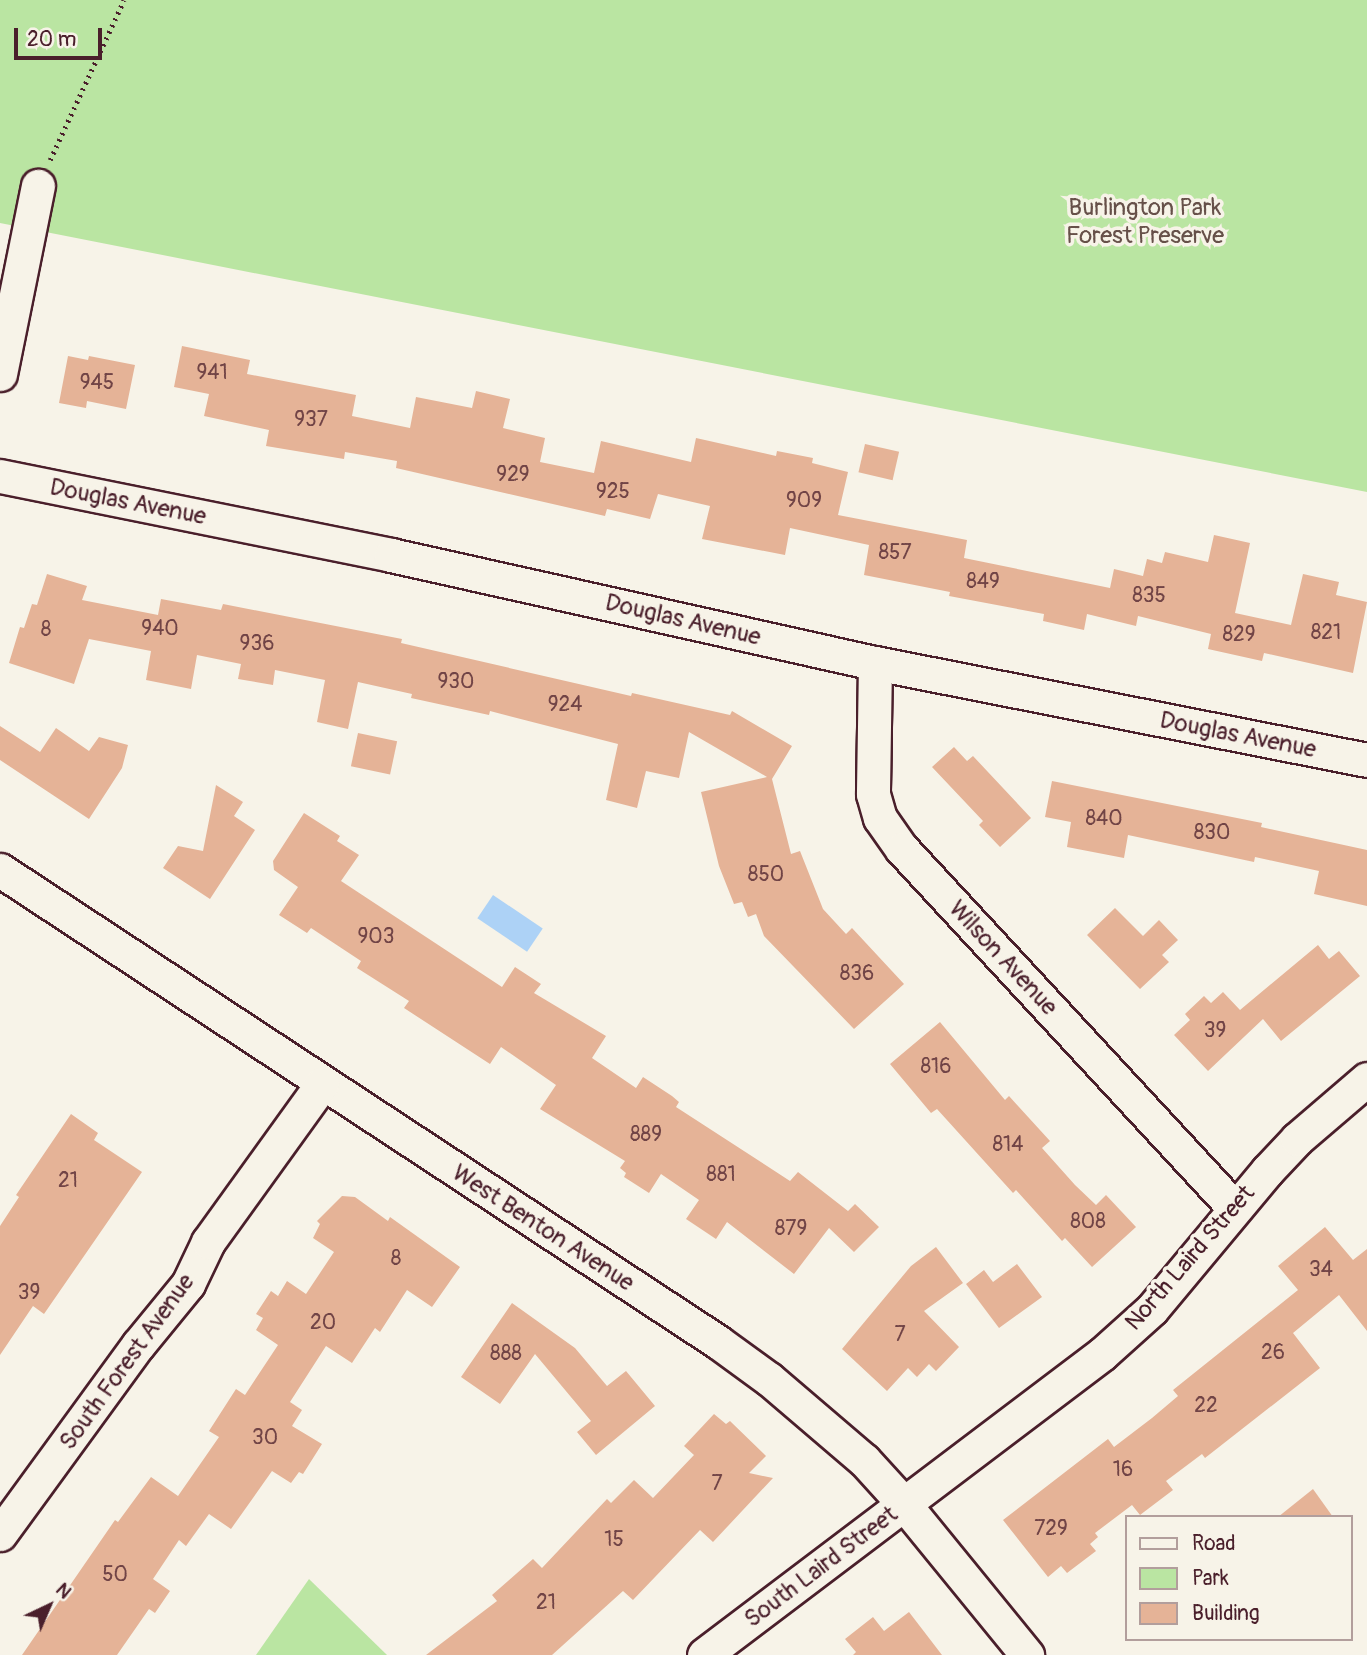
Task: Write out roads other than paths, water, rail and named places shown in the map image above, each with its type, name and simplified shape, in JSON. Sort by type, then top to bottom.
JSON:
[{"type":"street","points":[[0,374],[38,186]]},
{"type":"street","name":"Douglas Avenue","points":[[0,476],[391,555],[876,663],[1367,760]]},
{"type":"street","name":"Wilson Avenue","points":[[876,663],[873,794],[880,818],[902,849],[1236,1208]]},
{"type":"street","name":"West Benton Avenue","points":[[0,870],[321,1084],[718,1342],[823,1423],[904,1504],[1027,1655]]},
{"type":"street","name":"North Laird Street","points":[[904,1504],[1102,1354],[1152,1309],[1297,1139],[1367,1079]]},
{"type":"street","name":"South Forest Avenue","points":[[0,1534],[138,1345],[188,1284],[208,1242],[321,1084]]},
{"type":"street","name":"South Laird Street","points":[[704,1655],[904,1504]]},
{"type":"water","points":[[493,895],[543,929],[527,952],[477,918]]},
{"type":"park label","name":"Burlington Park Forest Preserve","points":[[1145,222]]}]
